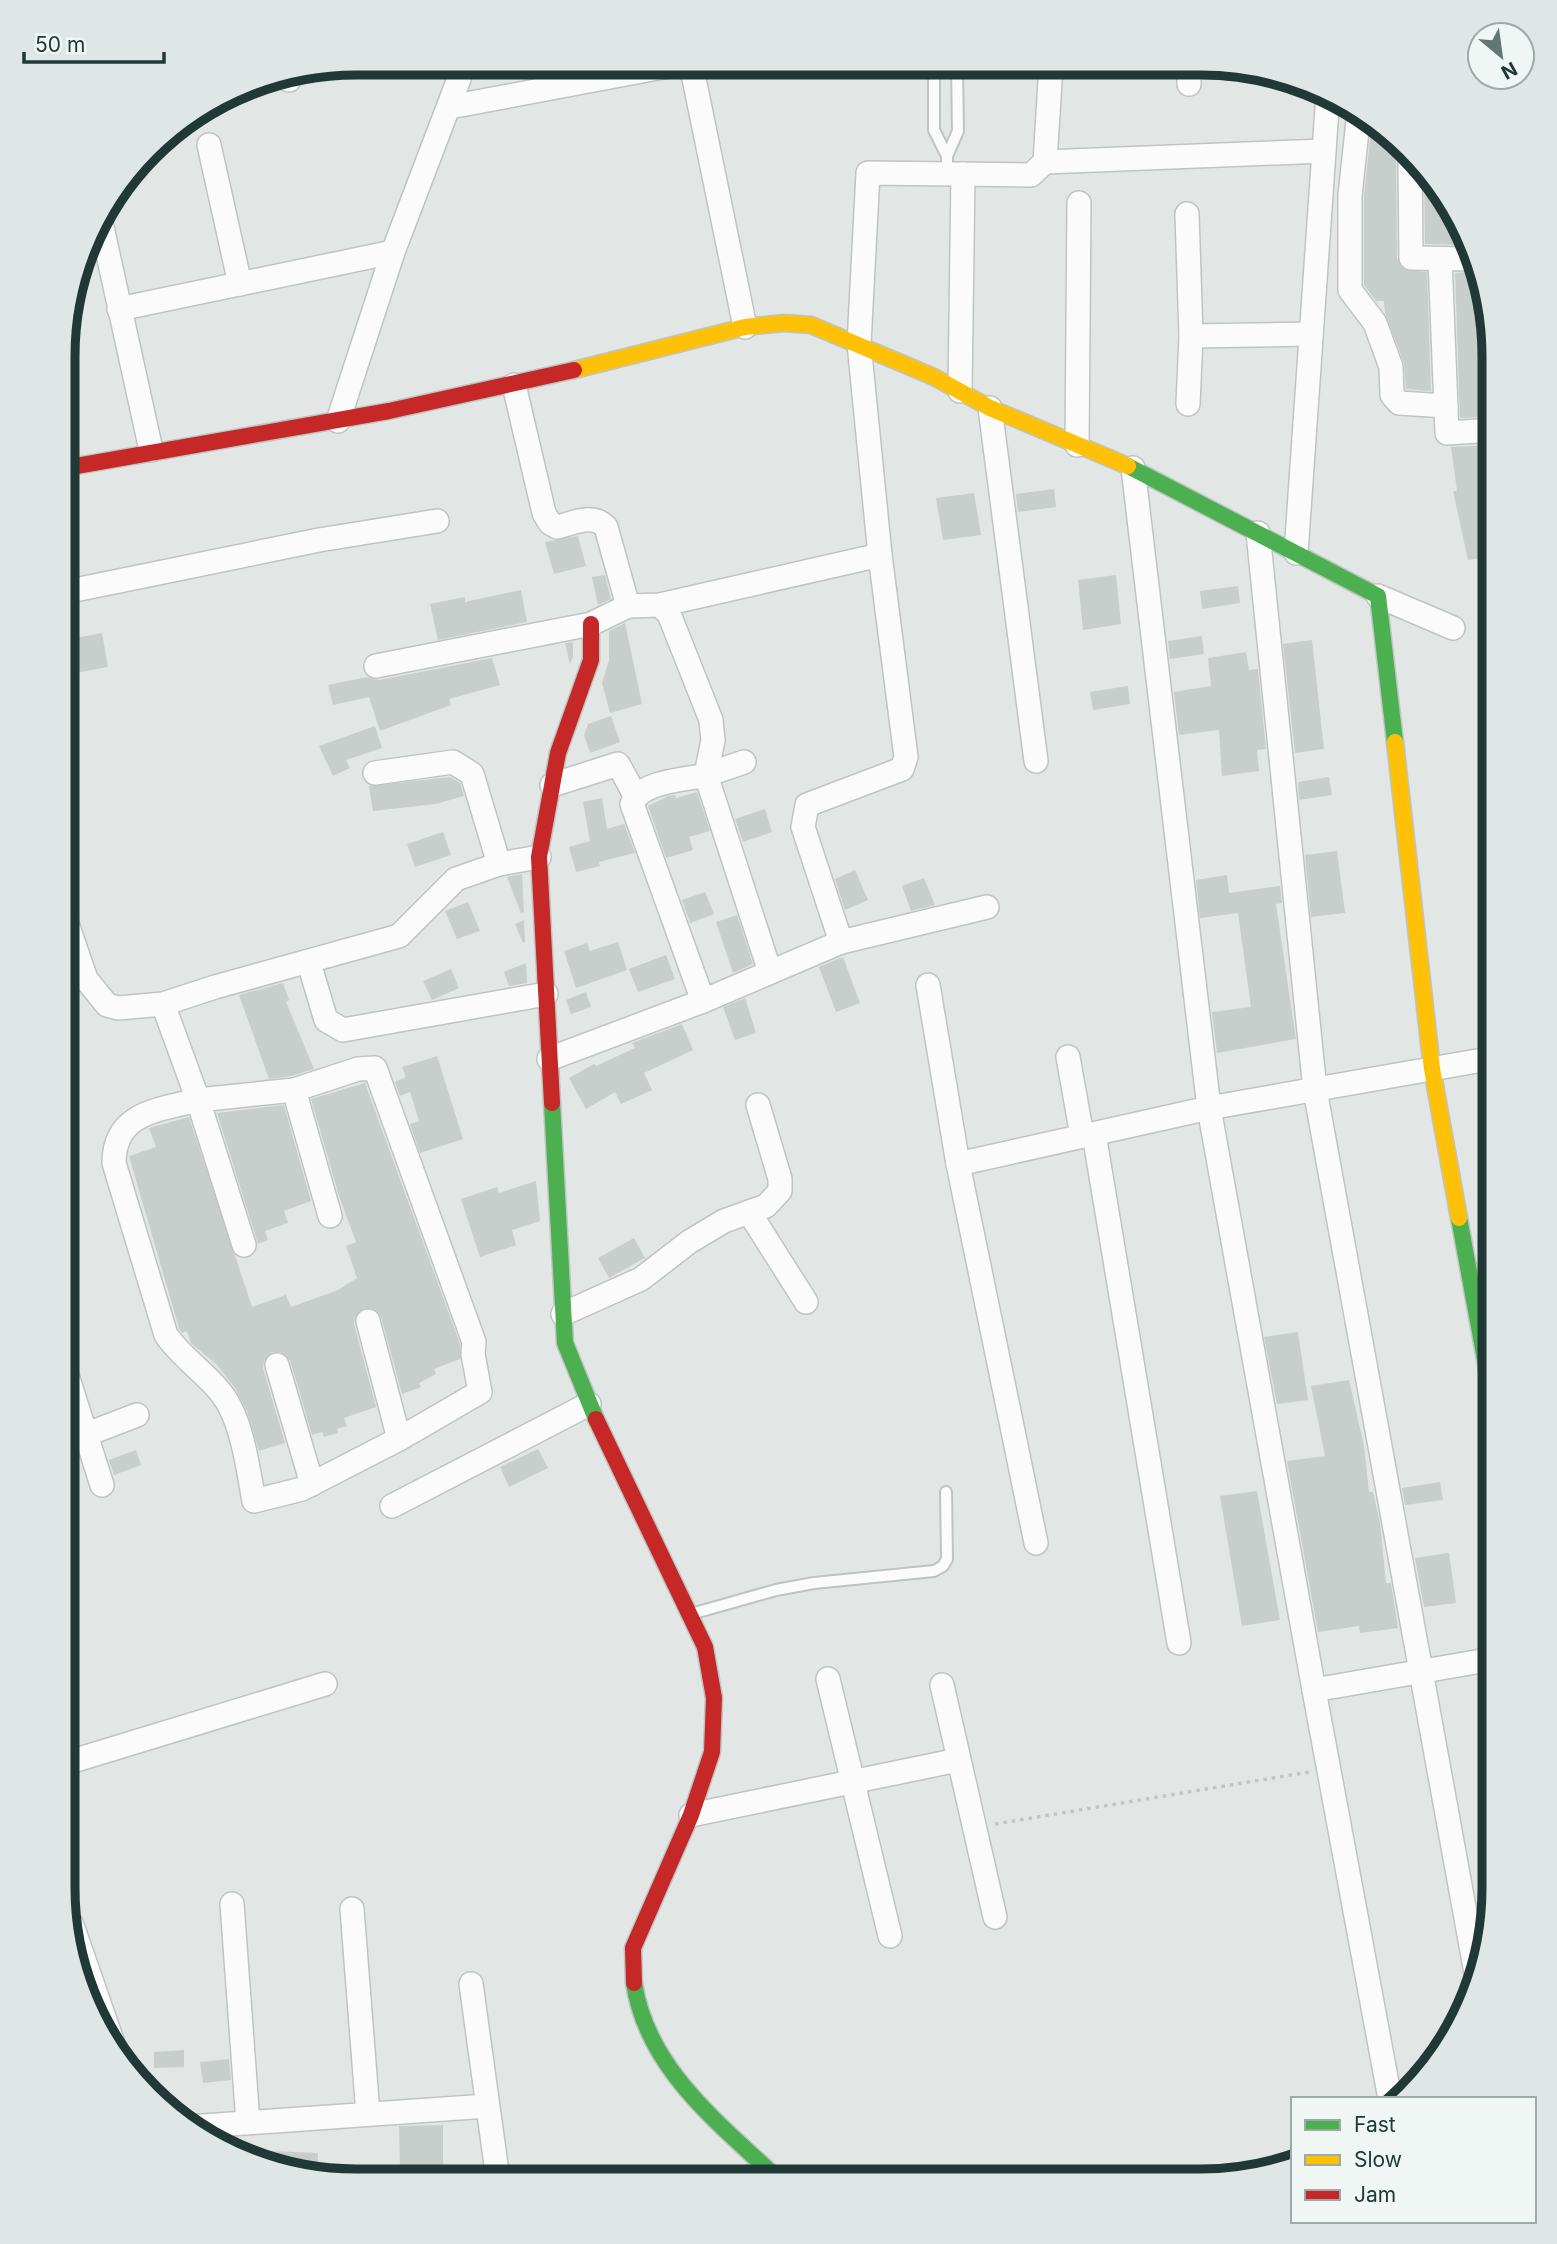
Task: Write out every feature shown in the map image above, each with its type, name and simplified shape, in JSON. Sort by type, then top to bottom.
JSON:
[{"type":"street","points":[[338,421],[393,252],[461,75]]},
{"type":"street","points":[[450,107],[621,75]]},
{"type":"street","points":[[693,75],[745,327]]},
{"type":"street","points":[[1045,162],[1050,75]]},
{"type":"street","points":[[1296,553],[1324,151],[1332,108]]},
{"type":"street","points":[[1358,124],[1350,195],[1350,290],[1375,323],[1391,367],[1392,395],[1399,404],[1446,406]]},
{"type":"street","points":[[209,145],[240,284]]},
{"type":"street","points":[[841,942],[803,827],[803,813],[807,805],[902,769],[906,757],[880,555],[859,344],[868,173],[953,168],[1031,175],[1045,162],[1324,151]]},
{"type":"street","points":[[953,168],[960,391]]},
{"type":"street","points":[[1410,169],[1411,258],[1464,259]]},
{"type":"street","points":[[1077,444],[1079,203]]},
{"type":"street","points":[[1187,214],[1191,336],[1188,404]]},
{"type":"street","points":[[103,234],[151,450]]},
{"type":"street","points":[[119,309],[393,252]]},
{"type":"street","points":[[1440,259],[1447,433],[1482,431]]},
{"type":"street","points":[[75,466],[151,450],[338,421],[514,385],[745,327],[784,323],[811,325],[859,344],[960,391],[990,408],[1133,468],[1378,596],[1453,628]]},
{"type":"street","points":[[1191,336],[1311,334]]},
{"type":"street","points":[[514,385],[544,513],[550,523],[557,527],[592,519],[601,521],[606,527],[628,606]]},
{"type":"street","points":[[990,408],[1036,761]]},
{"type":"street","points":[[1133,468],[1209,1108],[1389,2096]]},
{"type":"street","points":[[75,590],[319,540],[436,520]]},
{"type":"street","points":[[1258,533],[1315,1090],[1419,1673],[1473,1956]]},
{"type":"street","points":[[376,666],[591,624],[628,606],[660,605],[880,555]]},
{"type":"street","points":[[1378,596],[1432,1069],[1482,1342]]},
{"type":"street","points":[[660,605],[669,614],[711,720],[713,740],[706,775],[770,972]]},
{"type":"street","points":[[591,624],[588,673],[562,739],[539,857],[565,1343],[589,1404],[705,1647],[714,1698],[712,1752],[691,1815],[633,1948],[631,1968],[648,2036],[691,2095],[767,2169]]},
{"type":"street","points":[[375,773],[453,762],[463,765],[472,774],[499,864]]},
{"type":"street","points":[[703,1001],[632,804],[635,795],[646,788],[706,775],[744,762]]},
{"type":"street","points":[[552,785],[618,764],[635,795]]},
{"type":"street","points":[[75,947],[86,979],[107,1005],[118,1008],[163,1004],[399,936],[456,879],[499,864],[539,857]]},
{"type":"street","points":[[549,1059],[703,1001],[841,942],[987,906]]},
{"type":"street","points":[[309,962],[326,1020],[343,1030],[546,994]]},
{"type":"street","points":[[928,985],[958,1164],[1036,1543]]},
{"type":"street","points":[[163,1004],[198,1100],[244,1245]]},
{"type":"street","points":[[1068,1057],[1088,1135],[1179,1643]]},
{"type":"street","points":[[958,1164],[1209,1108],[1482,1060]]},
{"type":"street","points":[[364,1067],[376,1069],[474,1342],[473,1354],[480,1392],[399,1440],[312,1483],[254,1501],[245,1456],[229,1404],[177,1351],[166,1335],[114,1163],[114,1148],[120,1134],[144,1114],[198,1100],[294,1090],[364,1067]]},
{"type":"street","points":[[294,1090],[330,1216]]},
{"type":"street","points":[[563,1314],[641,1279],[689,1242],[724,1222],[775,1200],[780,1191],[780,1178],[758,1105]]},
{"type":"street","points":[[749,1212],[806,1301]]},
{"type":"street","points":[[368,1321],[399,1440]]},
{"type":"street","points":[[277,1365],[312,1483]]},
{"type":"street","points":[[75,1400],[102,1485]]},
{"type":"street","points":[[391,1506],[589,1404]]},
{"type":"street","points":[[75,1439],[137,1415]]},
{"type":"street","points":[[1314,1690],[1482,1661]]},
{"type":"street","points":[[828,1679],[890,1936]]},
{"type":"street","points":[[75,1760],[325,1684]]},
{"type":"street","points":[[942,1685],[972,1828],[995,1917]]},
{"type":"street","points":[[691,1815],[852,1784],[958,1760]]},
{"type":"street","points":[[232,1904],[248,2123]]},
{"type":"street","points":[[352,1909],[368,2114]]},
{"type":"street","points":[[471,1984],[496,2169]]},
{"type":"street","points":[[208,2126],[487,2106]]},
{"type":"lane","points":[[934,75],[934,130],[953,168]]},
{"type":"lane","points":[[953,168],[958,131],[957,75]]},
{"type":"lane","points":[[689,1615],[802,1585],[934,1571],[943,1566],[947,1559],[946,1492]]},
{"type":"lane","points":[[752,2169],[762,2164]]},
{"type":"path","points":[[972,1828],[1328,1769]]},
{"type":"building","points":[[1371,132],[1398,157],[1397,258],[1405,270],[1427,272],[1431,391],[1406,389],[1404,363],[1385,313],[1384,301],[1376,301],[1364,285],[1364,196]]},
{"type":"building","points":[[1424,185],[1458,245],[1425,244]]},
{"type":"building","points":[[1469,272],[1476,302],[1482,357],[1482,417],[1460,418],[1455,273]]},
{"type":"building","points":[[1482,446],[1482,558],[1468,560],[1453,491],[1457,491],[1451,447]]},
{"type":"building","points":[[1054,489],[1056,507],[1018,512],[1016,494]]},
{"type":"building","points":[[974,493],[981,535],[943,540],[936,498]]},
{"type":"building","points":[[578,536],[586,566],[554,574],[545,542]]},
{"type":"building","points":[[605,575],[611,599],[598,605],[592,577]]},
{"type":"building","points":[[1116,575],[1121,624],[1083,630],[1078,580]]},
{"type":"building","points":[[1238,586],[1240,603],[1202,609],[1200,591]]},
{"type":"building","points":[[521,590],[527,622],[438,640],[430,604],[465,597],[465,602]]},
{"type":"building","points":[[625,623],[642,704],[610,713],[602,683],[609,660],[609,631]]},
{"type":"building","points":[[102,633],[108,667],[75,673],[75,638]]},
{"type":"building","points":[[1202,636],[1204,654],[1170,659],[1168,641]]},
{"type":"building","points":[[1312,640],[1324,749],[1295,753],[1283,644]]},
{"type":"building","points":[[573,642],[573,657],[570,664],[565,643]]},
{"type":"building","points":[[1246,652],[1249,670],[1258,669],[1266,749],[1257,750],[1259,771],[1222,776],[1219,730],[1179,735],[1174,692],[1211,686],[1208,658]]},
{"type":"building","points":[[492,658],[500,685],[449,699],[451,705],[380,731],[369,697],[333,705],[328,685],[367,677],[379,680]]},
{"type":"building","points":[[1128,686],[1130,704],[1093,710],[1090,692]]},
{"type":"building","points":[[611,716],[620,742],[590,753],[584,735],[588,724]]},
{"type":"building","points":[[375,726],[382,748],[346,760],[350,768],[333,776],[319,746]]},
{"type":"building","points":[[450,777],[460,783],[464,796],[436,804],[373,811],[369,786]]},
{"type":"building","points":[[1329,777],[1332,795],[1299,800],[1298,782]]},
{"type":"building","points":[[697,792],[710,831],[689,837],[693,850],[666,858],[648,806],[668,796],[675,795],[676,798]]},
{"type":"building","points":[[602,798],[607,829],[624,824],[635,853],[599,862],[600,866],[576,872],[569,847],[590,841],[583,802]]},
{"type":"building","points":[[765,809],[772,832],[743,842],[735,819]]},
{"type":"building","points":[[443,832],[451,855],[415,867],[407,844]]},
{"type":"building","points":[[1337,851],[1345,913],[1311,917],[1305,855]]},
{"type":"building","points":[[855,870],[868,900],[845,910],[835,879]]},
{"type":"building","points":[[522,874],[524,912],[521,913],[507,877]]},
{"type":"building","points":[[1227,875],[1229,893],[1280,886],[1282,903],[1276,904],[1296,1039],[1217,1053],[1212,1012],[1251,1007],[1238,913],[1200,918],[1196,880]]},
{"type":"building","points":[[924,878],[935,905],[911,911],[902,886]]},
{"type":"building","points":[[705,892],[714,914],[690,923],[682,900]]},
{"type":"building","points":[[468,902],[480,931],[457,939],[445,911]]},
{"type":"building","points":[[737,915],[753,964],[733,973],[716,922]]},
{"type":"building","points":[[524,920],[525,942],[523,943],[515,924]]},
{"type":"building","points":[[618,942],[627,970],[576,988],[564,951],[587,943],[590,951]]},
{"type":"building","points":[[666,955],[675,979],[638,992],[629,969]]},
{"type":"building","points":[[843,957],[860,1003],[836,1012],[819,967]]},
{"type":"building","points":[[526,963],[527,983],[509,986],[504,972]]},
{"type":"building","points":[[451,969],[459,988],[432,1000],[423,981]]},
{"type":"building","points":[[283,983],[289,1000],[286,1002],[314,1069],[269,1079],[239,995]]},
{"type":"building","points":[[586,992],[591,1007],[571,1014],[566,1000]]},
{"type":"building","points":[[745,998],[756,1033],[735,1040],[723,1007]]},
{"type":"building","points":[[682,1024],[693,1050],[644,1073],[652,1090],[621,1104],[615,1092],[586,1109],[569,1078],[594,1064],[596,1066],[635,1048],[632,1043]]},
{"type":"building","points":[[437,1056],[463,1139],[420,1153],[410,1124],[419,1121],[410,1092],[400,1096],[395,1082],[406,1077],[402,1067]]},
{"type":"building","points":[[365,1083],[460,1344],[460,1359],[434,1369],[436,1374],[419,1383],[421,1387],[402,1394],[381,1317],[372,1308],[364,1308],[355,1317],[354,1324],[376,1407],[344,1418],[347,1426],[337,1429],[338,1433],[324,1437],[322,1432],[312,1435],[290,1360],[281,1352],[272,1352],[264,1361],[263,1368],[285,1443],[259,1451],[247,1411],[235,1388],[217,1365],[191,1343],[187,1331],[182,1333],[179,1328],[129,1156],[156,1147],[149,1128],[189,1117],[252,1307],[286,1295],[291,1307],[338,1290],[357,1278],[346,1246],[356,1242],[339,1196],[311,1099]]},
{"type":"building","points":[[284,1105],[311,1201],[284,1211],[288,1223],[265,1231],[268,1240],[258,1244],[217,1113]]},
{"type":"building","points":[[536,1181],[540,1221],[512,1230],[516,1245],[480,1257],[461,1199],[497,1187],[499,1193]]},
{"type":"building","points":[[634,1238],[645,1258],[609,1278],[598,1258]]},
{"type":"building","points":[[1298,1332],[1308,1400],[1277,1404],[1264,1337]]},
{"type":"building","points":[[1349,1380],[1364,1446],[1369,1492],[1373,1492],[1380,1523],[1386,1583],[1391,1583],[1398,1628],[1360,1633],[1359,1626],[1318,1632],[1287,1461],[1325,1456],[1311,1386]]},
{"type":"building","points":[[538,1449],[548,1468],[509,1487],[500,1467]]},
{"type":"building","points":[[136,1450],[141,1465],[114,1475],[109,1460]]},
{"type":"building","points":[[1440,1482],[1443,1500],[1405,1505],[1402,1488]]},
{"type":"building","points":[[1257,1491],[1280,1620],[1242,1626],[1220,1496]]},
{"type":"building","points":[[1449,1553],[1456,1603],[1424,1607],[1415,1558]]},
{"type":"building","points":[[184,2050],[184,2067],[154,2068],[154,2052]]},
{"type":"building","points":[[229,2059],[231,2080],[203,2083],[200,2062]]},
{"type":"building","points":[[443,2125],[443,2167],[400,2168],[399,2126]]},
{"type":"building","points":[[257,2150],[318,2153],[317,2166]]},
{"type":"traffic: fast","points":[[1128,466],[1378,596],[1395,742]]},
{"type":"traffic: fast","points":[[552,1103],[565,1343],[596,1419]]},
{"type":"traffic: fast","points":[[1459,1218],[1482,1343]]},
{"type":"traffic: fast","points":[[634,1983],[642,2014],[654,2042],[670,2068],[710,2115],[767,2169]]},
{"type":"traffic: slow","points":[[574,370],[745,327],[784,323],[811,325],[934,377],[990,408],[1128,466]]},
{"type":"traffic: slow","points":[[1395,742],[1432,1069],[1459,1218]]},
{"type":"traffic: jam","points":[[75,466],[389,411],[574,370]]},
{"type":"traffic: jam","points":[[552,1103],[539,857],[558,753],[591,660],[591,624]]},
{"type":"traffic: jam","points":[[596,1419],[705,1647],[714,1698],[712,1752],[691,1815],[633,1948],[634,1983]]}]
